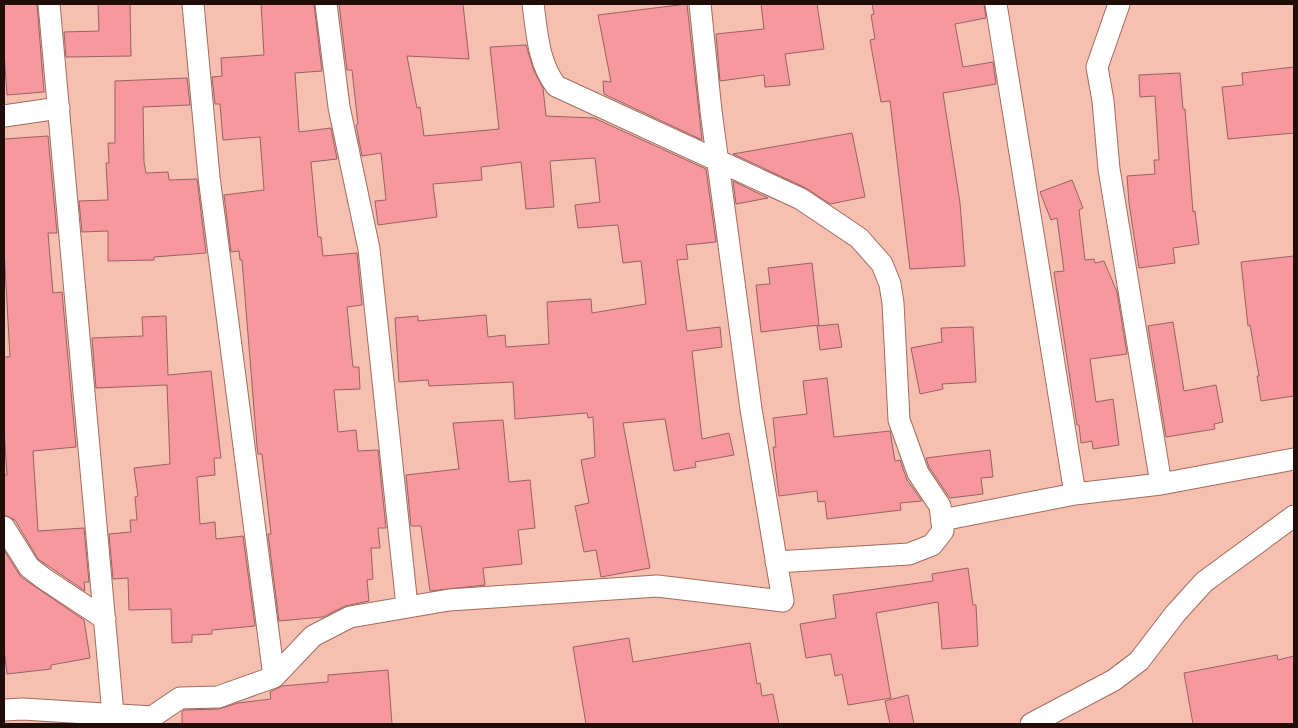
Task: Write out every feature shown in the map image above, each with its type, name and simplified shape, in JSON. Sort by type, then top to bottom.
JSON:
[{"type":"street","points":[[49,4],[60,108],[113,714]]},
{"type":"street","points":[[193,4],[209,177],[274,677]]},
{"type":"street","points":[[326,4],[339,107],[369,249],[407,606]]},
{"type":"street","points":[[533,4],[540,52],[546,72],[556,86],[801,199],[859,238],[882,264],[890,284],[893,303],[899,420],[911,458],[925,486],[940,506],[943,531],[932,545],[909,554],[776,562]]},
{"type":"street","points":[[4,710],[23,708],[152,718],[180,698],[218,697],[274,677],[313,636],[350,617],[449,600],[657,586],[783,601],[751,409],[717,161],[700,4]]},
{"type":"street","points":[[996,4],[1075,494]]},
{"type":"street","points":[[1119,4],[1097,67],[1103,101],[1108,169],[1161,484]]},
{"type":"street","points":[[4,116],[60,108]]},
{"type":"street","points":[[942,520],[1075,494],[1161,484],[1294,459]]},
{"type":"street","points":[[1031,724],[1114,680],[1138,661],[1175,614],[1204,582],[1294,516]]},
{"type":"street","points":[[4,528],[29,567],[105,619]]},
{"type":"building","points":[[4,4],[37,4],[44,92],[7,95],[4,52]]},
{"type":"building","points":[[98,4],[130,4],[131,56],[66,57],[64,32],[99,31]]},
{"type":"building","points":[[261,4],[314,4],[322,71],[295,73],[299,132],[331,128],[337,159],[311,162],[318,237],[321,237],[323,256],[357,253],[362,305],[347,307],[353,367],[359,367],[360,389],[334,390],[338,432],[356,430],[358,451],[378,450],[386,528],[378,528],[380,548],[371,548],[373,579],[367,580],[369,601],[345,606],[323,617],[279,621],[268,534],[271,534],[262,454],[258,454],[257,446],[242,260],[240,260],[239,251],[231,252],[224,195],[264,190],[260,137],[223,140],[220,104],[215,104],[212,77],[222,76],[221,58],[264,55]]},
{"type":"building","points":[[339,4],[463,4],[469,59],[407,56],[417,108],[420,107],[424,136],[499,129],[490,47],[526,45],[534,71],[543,88],[546,116],[594,118],[706,169],[716,242],[686,245],[688,259],[677,260],[687,331],[720,327],[722,347],[692,351],[702,439],[729,433],[734,455],[695,462],[696,467],[674,471],[665,419],[623,423],[650,568],[601,577],[596,550],[584,552],[575,506],[589,503],[581,460],[595,457],[593,417],[588,418],[587,413],[515,419],[513,382],[429,386],[428,380],[399,382],[395,318],[418,316],[418,321],[486,315],[488,337],[505,335],[506,347],[549,344],[547,302],[591,299],[592,313],[646,304],[641,261],[623,263],[618,225],[578,228],[575,205],[600,202],[595,158],[550,161],[554,207],[526,209],[521,162],[481,167],[482,180],[433,184],[437,217],[378,225],[375,201],[386,200],[381,153],[362,156],[356,125],[358,124],[352,70],[347,70]]},
{"type":"building","points":[[687,4],[702,140],[604,94],[603,81],[611,82],[598,15]]},
{"type":"building","points":[[761,4],[817,4],[824,49],[785,54],[790,85],[765,87],[764,75],[720,81],[716,34],[764,29]]},
{"type":"building","points":[[872,4],[984,4],[986,18],[955,24],[963,67],[993,62],[996,84],[943,93],[960,203],[965,266],[910,269],[890,101],[881,102],[870,40],[875,39],[871,15],[874,14]]},
{"type":"building","points":[[1294,67],[1294,133],[1228,139],[1222,87],[1243,85],[1242,73]]},
{"type":"building","points":[[1180,73],[1183,109],[1185,109],[1193,212],[1195,211],[1199,244],[1173,248],[1175,263],[1139,268],[1129,203],[1127,176],[1155,174],[1154,160],[1159,160],[1155,96],[1140,97],[1139,75]]},
{"type":"building","points":[[187,78],[190,105],[143,107],[144,162],[146,173],[168,172],[169,180],[197,179],[206,253],[154,257],[154,260],[108,261],[108,231],[82,232],[79,201],[108,200],[106,163],[109,163],[108,143],[115,143],[115,81]]},
{"type":"building","points":[[852,133],[865,197],[830,204],[806,188],[733,154]]},
{"type":"building","points":[[48,136],[57,233],[48,233],[53,293],[62,292],[76,447],[33,451],[38,531],[84,528],[89,582],[84,582],[85,591],[38,559],[15,520],[4,515],[4,475],[7,475],[4,429],[4,357],[10,357],[4,249],[4,139]]},
{"type":"building","points":[[1072,180],[1083,208],[1079,210],[1085,260],[1094,259],[1095,263],[1104,261],[1117,292],[1127,354],[1090,359],[1096,402],[1113,399],[1119,445],[1093,449],[1092,441],[1081,443],[1079,425],[1077,425],[1054,272],[1064,271],[1057,218],[1051,220],[1040,192]]},
{"type":"building","points":[[733,181],[768,198],[736,204]]},
{"type":"building","points":[[1294,256],[1294,396],[1261,401],[1257,376],[1259,376],[1250,325],[1248,326],[1241,262]]},
{"type":"building","points":[[812,263],[819,325],[761,332],[756,285],[770,284],[768,268]]},
{"type":"building","points":[[166,316],[168,375],[211,371],[221,458],[214,458],[215,475],[197,477],[200,524],[215,522],[216,539],[243,536],[255,626],[212,630],[212,634],[192,635],[192,642],[172,643],[171,609],[129,610],[128,578],[113,579],[109,534],[131,532],[130,520],[137,520],[135,497],[138,496],[134,468],[170,464],[167,385],[96,388],[92,338],[143,336],[142,317]]},
{"type":"building","points":[[1173,322],[1184,391],[1216,385],[1223,422],[1214,424],[1215,429],[1166,437],[1148,326]]},
{"type":"building","points":[[838,324],[842,347],[820,350],[817,326]]},
{"type":"building","points":[[973,327],[976,382],[942,384],[943,389],[920,394],[911,348],[942,342],[941,328]]},
{"type":"building","points":[[827,378],[834,437],[890,431],[895,461],[900,460],[907,480],[922,501],[900,503],[901,510],[827,519],[825,501],[818,502],[817,491],[779,496],[773,447],[776,447],[773,418],[807,414],[803,381]]},
{"type":"building","points":[[503,420],[509,482],[530,480],[535,528],[518,530],[522,564],[483,568],[485,585],[430,591],[421,526],[411,526],[406,475],[459,469],[453,423]]},
{"type":"building","points":[[990,450],[993,477],[981,478],[983,494],[950,498],[929,467],[926,458]]},
{"type":"building","points":[[4,550],[21,577],[84,620],[90,658],[51,665],[51,669],[7,674],[4,649]]},
{"type":"building","points":[[968,568],[973,605],[976,605],[978,646],[942,649],[938,602],[876,613],[891,698],[848,705],[842,674],[835,676],[831,654],[806,658],[800,624],[836,618],[833,595],[933,581],[932,574]]},
{"type":"building","points":[[629,638],[633,662],[750,643],[757,684],[760,683],[762,696],[773,694],[779,724],[586,724],[573,647]]},
{"type":"building","points":[[1277,655],[1278,660],[1294,656],[1294,724],[1193,724],[1184,673]]},
{"type":"building","points":[[388,670],[392,724],[182,724],[182,712],[184,710],[219,709],[238,703],[271,699],[270,692],[282,686],[328,682],[328,675]]},
{"type":"building","points":[[908,695],[914,724],[890,724],[885,701]]}]
